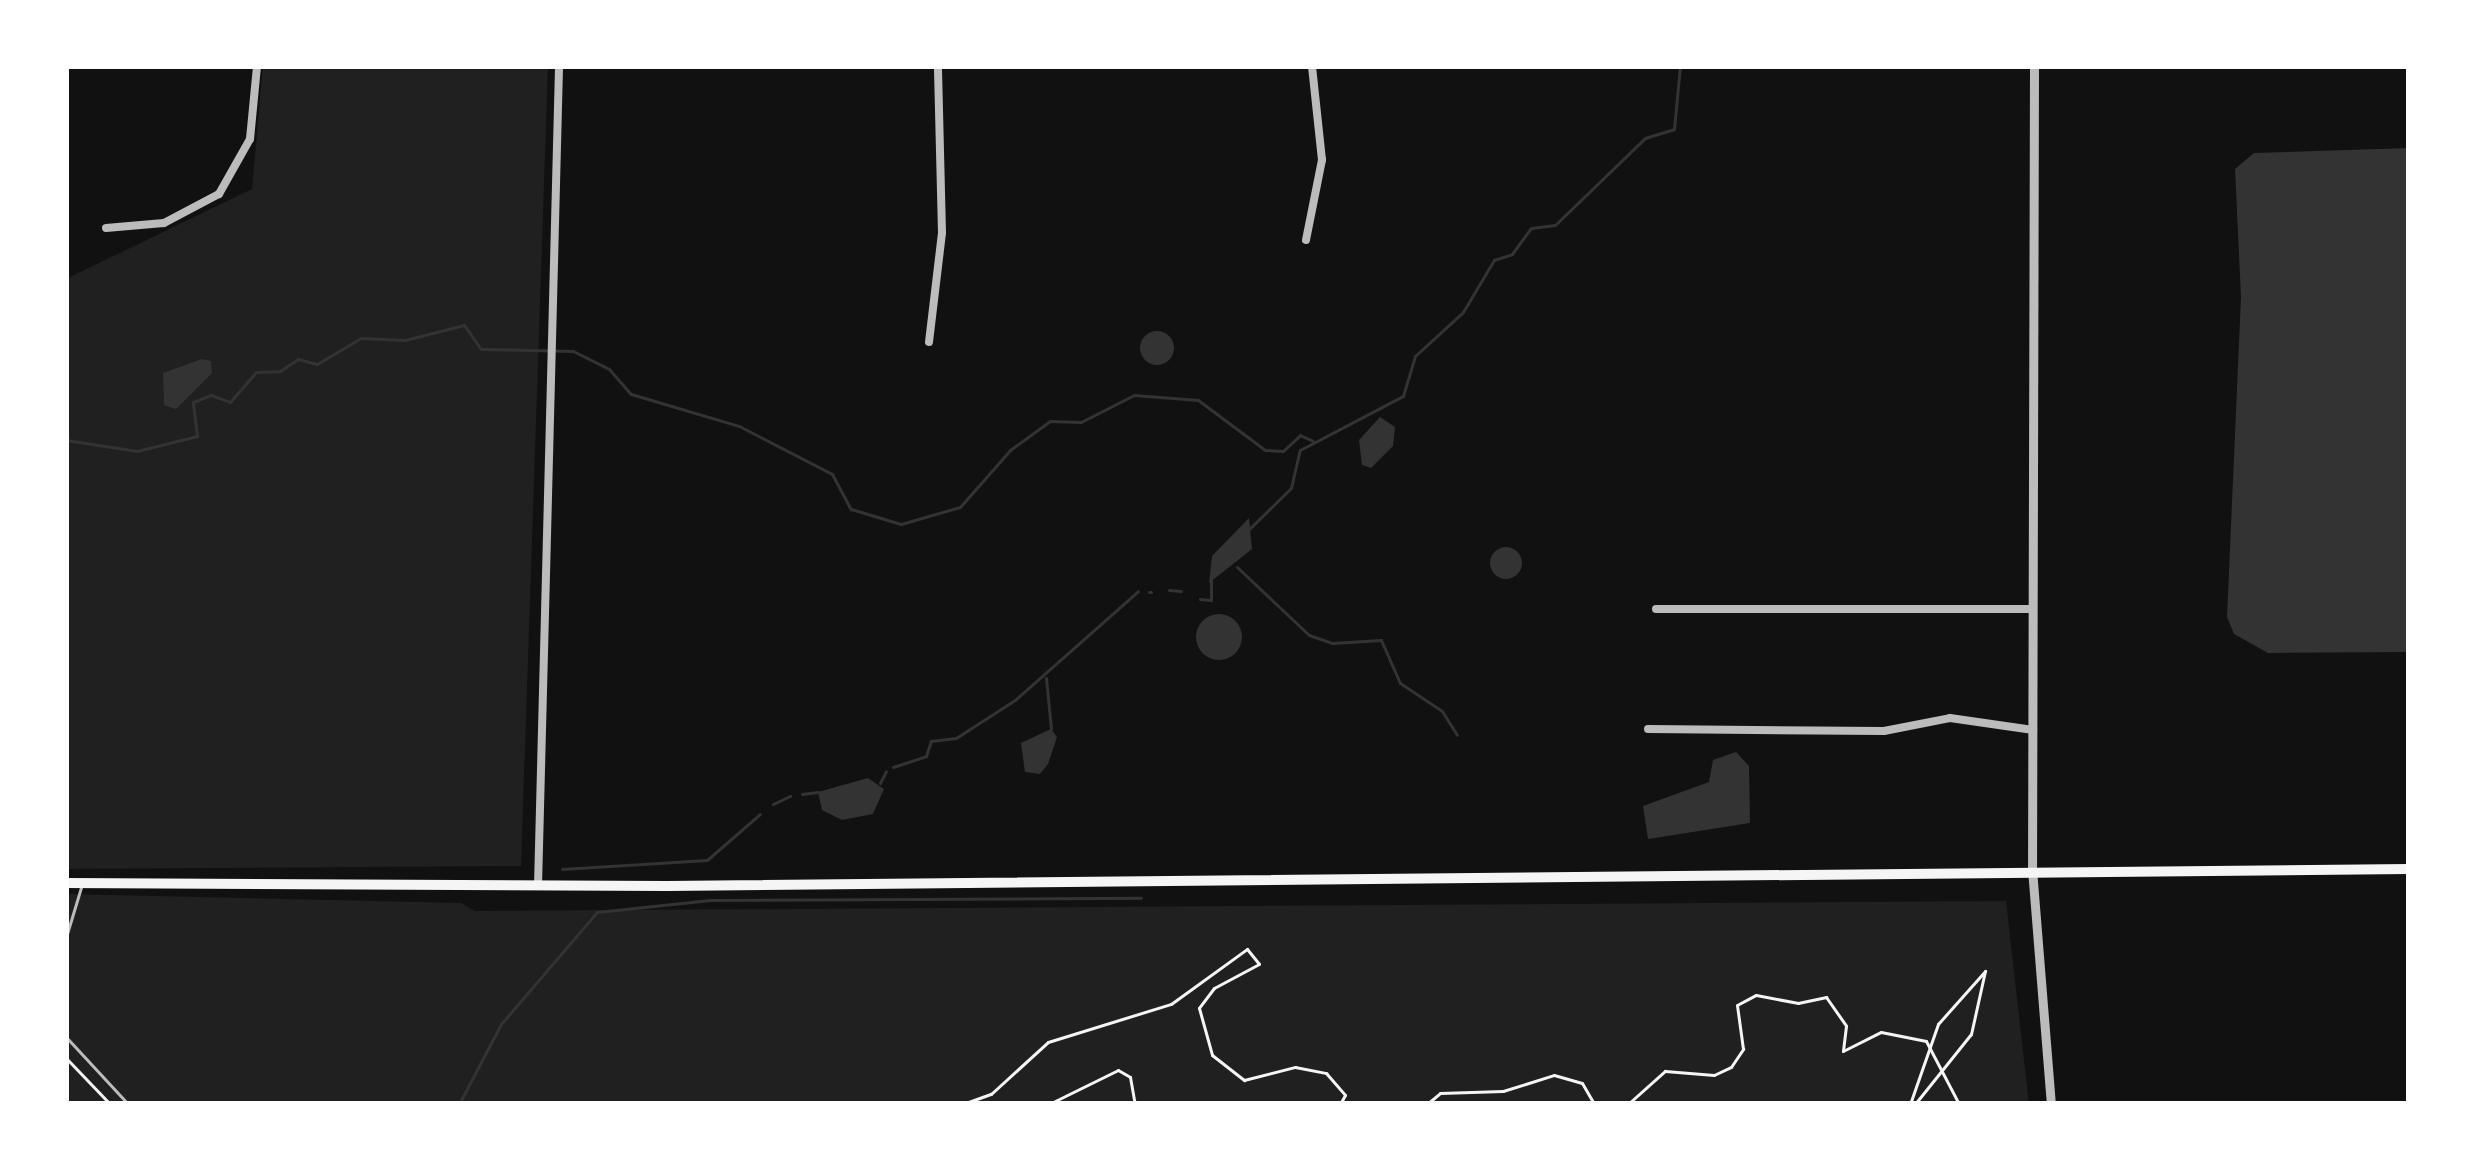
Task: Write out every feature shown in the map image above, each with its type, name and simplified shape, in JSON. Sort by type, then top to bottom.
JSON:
[{"type":"main road","points":[[66,883],[538,886],[2409,869]]},
{"type":"street","points":[[106,228],[164,224],[219,194],[250,140],[257,66]]},
{"type":"street","points":[[538,886],[559,66]]},
{"type":"street","points":[[929,342],[942,233],[938,66]]},
{"type":"street","points":[[1306,240],[1322,160],[1312,66]]},
{"type":"street","points":[[2034,66],[2032,869],[2051,1104]]},
{"type":"street","points":[[1656,610],[2033,609]]},
{"type":"street","points":[[1648,729],[1884,731],[1950,718],[2033,730]]},
{"type":"lane","points":[[66,937],[82,883]]},
{"type":"lane","points":[[66,1036],[128,1104]]},
{"type":"path","points":[[962,1104],[991,1094],[1048,1042],[1172,1004],[1247,950],[1259,959],[1252,972],[1214,988],[1199,1008],[1212,1054],[1244,1080],[1295,1067],[1326,1073],[1345,1095],[1340,1104]]},
{"type":"path","points":[[1985,971],[1980,1012],[1947,1071],[1913,1104],[1929,1043],[1966,985],[1985,971]]},
{"type":"path","points":[[1628,1104],[1635,1089],[1665,1071],[1705,1076],[1731,1066],[1743,1049],[1737,1005],[1749,995],[1798,1004],[1826,998],[1846,1026],[1844,1051],[1864,1047],[1881,1032],[1929,1043],[1947,1071],[1959,1104]]},
{"type":"path","points":[[66,1058],[110,1104]]},
{"type":"path","points":[[1049,1104],[1118,1070],[1130,1077],[1135,1104]]},
{"type":"path","points":[[1427,1104],[1440,1093],[1503,1091],[1554,1075],[1582,1083],[1594,1104]]},
{"type":"shaded area","points":[[263,66],[548,66],[521,866],[66,869],[66,279],[252,189]]},
{"type":"shaded area","points":[[2409,148],[2409,652],[2268,653],[2234,634],[2227,617],[2241,297],[2235,169],[2254,153]]},
{"type":"shaded area","points":[[1157,331],[1169,336],[1174,348],[1169,360],[1157,365],[1145,360],[1140,348],[1145,336]]},
{"type":"shaded area","points":[[202,359],[211,361],[212,373],[176,409],[164,405],[163,373]]},
{"type":"shaded area","points":[[1380,417],[1395,427],[1393,446],[1371,468],[1362,465],[1359,440]]},
{"type":"shaded area","points":[[1249,518],[1252,549],[1209,583],[1212,556]]},
{"type":"shaded area","points":[[1506,547],[1517,552],[1522,563],[1517,574],[1506,579],[1495,574],[1490,563],[1495,552]]},
{"type":"shaded area","points":[[1219,614],[1236,620],[1242,637],[1236,654],[1219,660],[1202,654],[1196,637],[1202,620]]},
{"type":"shaded area","points":[[1051,729],[1057,737],[1048,764],[1040,774],[1025,772],[1021,743]]},
{"type":"shaded area","points":[[1736,752],[1749,766],[1750,823],[1648,839],[1643,806],[1709,782],[1713,760]]},
{"type":"shaded area","points":[[868,778],[884,789],[873,814],[842,820],[822,810],[818,792]]},
{"type":"shaded area","points":[[66,894],[461,903],[475,911],[2006,901],[2029,1104],[66,1104]]},
{"type":"waterway","points":[[1249,529],[1291,488],[1300,450],[1403,396],[1415,356],[1463,312],[1494,260],[1512,254],[1531,228],[1555,225],[1645,138],[1674,129],[1680,66]]},
{"type":"waterway","points":[[66,440],[137,451],[197,436],[193,402],[211,395],[230,402],[256,372],[280,371],[298,359],[317,364],[361,338],[405,340],[464,325],[481,349],[573,351],[609,369],[631,394],[739,426],[832,474],[851,509],[901,524],[960,507],[1010,450],[1050,421],[1081,422],[1134,395],[1198,400],[1265,450],[1283,451],[1300,435],[1313,441]]},
{"type":"waterway","points":[[1237,567],[1309,635],[1332,643],[1381,640],[1400,683],[1442,711],[1457,735]]},
{"type":"waterway","points":[[1200,599],[1211,600],[1211,580]]},
{"type":"waterway","points":[[1169,590],[1181,591]]},
{"type":"waterway","points":[[893,767],[926,756],[931,741],[956,738],[1015,700],[1138,591]]},
{"type":"waterway","points":[[1046,678],[1051,729]]},
{"type":"waterway","points":[[880,783],[886,771]]},
{"type":"waterway","points":[[802,794],[818,792]]},
{"type":"waterway","points":[[773,804],[790,796]]},
{"type":"waterway","points":[[562,869],[707,860],[760,814]]},
{"type":"waterway","points":[[459,1104],[501,1024],[597,912],[710,900],[1141,898]]}]
